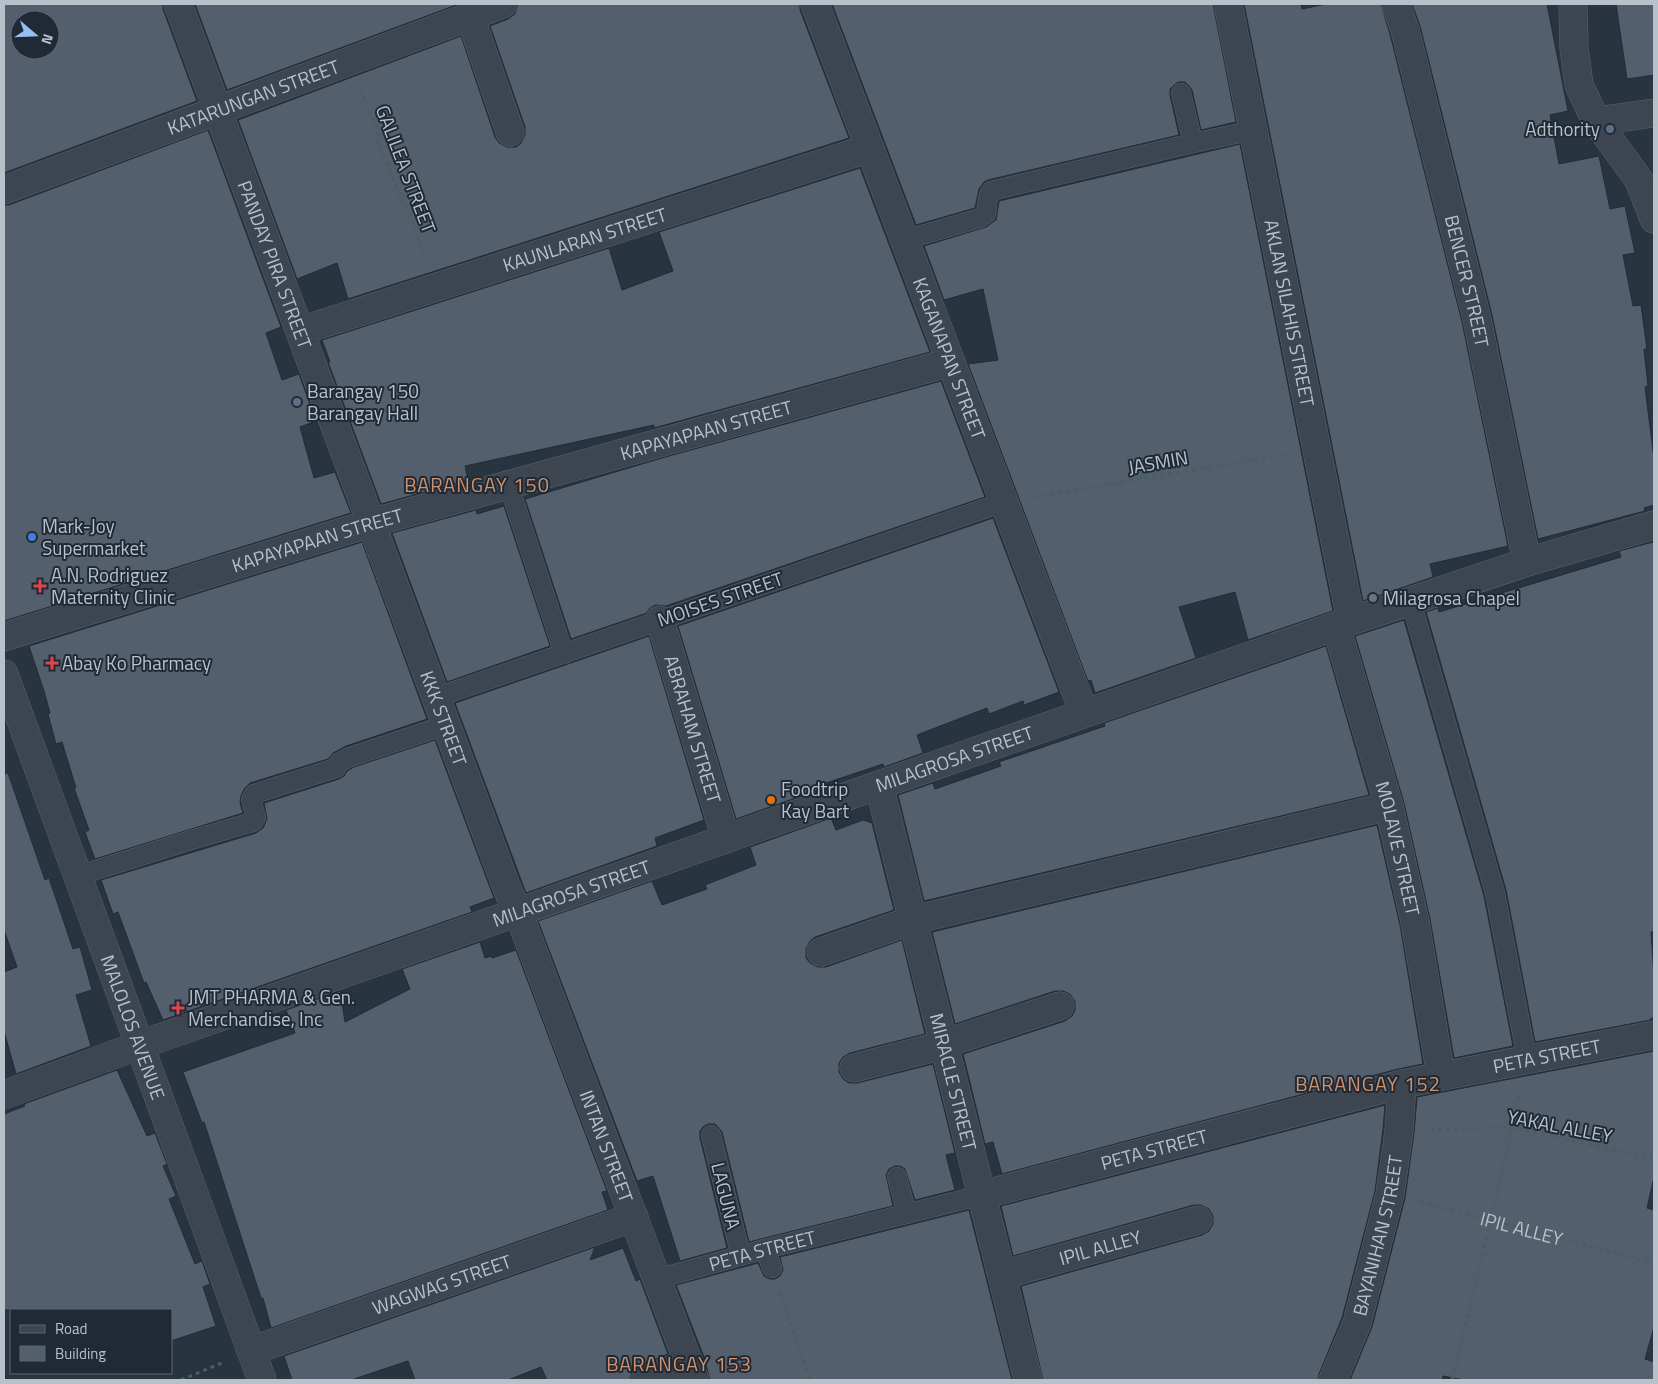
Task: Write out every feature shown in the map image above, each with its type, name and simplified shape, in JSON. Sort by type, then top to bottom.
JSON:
[{"type":"street","name":"PANDAY PIRA STREET","points":[[178,4],[371,524]]},
{"type":"street","name":"KATARUNGAN STREET","points":[[4,190],[503,4]]},
{"type":"street","name":"KAGANAPAN STREET","points":[[815,4],[1084,713]]},
{"type":"street","name":"AKLAN SILAHIS STREET","points":[[1228,4],[1317,449],[1343,624]]},
{"type":"street","name":"BENCER STREET","points":[[1396,4],[1407,40],[1477,320],[1527,562]]},
{"type":"street","points":[[1573,4],[1574,48],[1579,85],[1596,121],[1639,180],[1654,219]]},
{"type":"street","points":[[470,16],[510,132]]},
{"type":"street","points":[[1596,121],[1641,115]]},
{"type":"street","name":"KAUNLARAN STREET","points":[[300,331],[870,148]]},
{"type":"street","name":"KAPAYAPAAN STREET","points":[[4,637],[371,524],[951,362]]},
{"type":"street","name":"KKK STREET","points":[[371,524],[508,891],[518,912]]},
{"type":"street","name":"MILAGROSA STREET","points":[[4,1095],[140,1045],[1084,713],[1527,562],[1654,524]]},
{"type":"street","name":"ABRAHAM STREET","points":[[660,620],[726,839]]},
{"type":"street","name":"MOLAVE STREET","points":[[1343,624],[1389,806],[1415,922],[1441,1076]]},
{"type":"street","name":"MALOLOS AVENUE","points":[[6,690],[78,876],[262,1380]]},
{"type":"street","name":"MIRACLE STREET","points":[[879,785],[1028,1380]]},
{"type":"street","points":[[821,952],[913,920],[1389,806]]},
{"type":"street","name":"INTAN STREET","points":[[518,912],[692,1371]]},
{"type":"street","points":[[854,1068],[928,1050],[944,1043],[1060,1006]]},
{"type":"street","name":"PETA STREET","points":[[982,1195],[1402,1084],[1654,1035]]},
{"type":"street","name":"BAYANIHAN STREET","points":[[1333,1380],[1357,1323],[1390,1194],[1399,1131],[1402,1084]]},
{"type":"street","name":"WAGWAG STREET","points":[[251,1351],[634,1218]]},
{"type":"street","name":"IPIL ALLEY","points":[[1002,1275],[1198,1220]]},
{"type":"street","points":[[645,1380],[692,1371]]},
{"type":"lane","points":[[1181,93],[1192,143]]},
{"type":"lane","points":[[906,240],[980,218],[986,214],[988,208],[986,198],[991,191],[1254,130]]},
{"type":"lane","points":[[509,486],[564,654]]},
{"type":"lane","name":"MOISES STREET","points":[[436,697],[1004,502]]},
{"type":"lane","points":[[1411,602],[1495,893],[1526,1059]]},
{"type":"lane","points":[[78,876],[253,822],[256,817],[251,800],[254,794],[329,771],[338,767],[340,762],[350,757],[446,725]]},
{"type":"lane","name":"LAGUNA","points":[[711,1135],[740,1256]]},
{"type":"lane","points":[[896,1178],[907,1214]]},
{"type":"lane","name":"PETA STREET","points":[[657,1279],[765,1249],[982,1195]]},
{"type":"lane","points":[[765,1249],[772,1268]]},
{"type":"path","name":"GALILEA STREET","points":[[350,61],[379,133],[377,139],[413,222],[433,288]]},
{"type":"path","name":"JASMIN","points":[[1004,502],[1317,449]]},
{"type":"path","points":[[1452,1380],[1491,1220],[1526,1059]]},
{"type":"path","name":"YAKAL ALLEY","points":[[1399,1131],[1512,1127],[1654,1159]]},
{"type":"path","name":"IPIL ALLEY","points":[[1390,1194],[1654,1262]]},
{"type":"path","points":[[772,1268],[810,1380]]},
{"type":"path","points":[[181,1380],[251,1351]]},
{"type":"building","points":[[4,4],[163,4],[163,9],[197,101],[4,173]]},
{"type":"building","points":[[195,4],[459,4],[227,90]]},
{"type":"building","points":[[518,4],[800,4],[800,10],[849,138],[348,299],[337,263],[297,279],[238,120],[461,36],[495,137],[499,143],[507,147],[516,147],[521,143],[525,135],[525,127],[490,26],[515,14]]},
{"type":"building","points":[[832,4],[1213,4],[1236,122],[1201,130],[1192,90],[1185,82],[1178,82],[1170,89],[1170,95],[1179,135],[988,180],[979,189],[975,208],[916,225]]},
{"type":"building","points":[[1244,4],[1301,4],[1302,9],[1326,4],[1381,4],[1462,322],[1508,546],[1430,564],[1433,577],[1363,601]]},
{"type":"building","points":[[1412,4],[1547,4],[1568,111],[1550,115],[1559,164],[1599,156],[1610,209],[1625,206],[1635,253],[1623,255],[1633,306],[1641,305],[1647,349],[1644,349],[1648,386],[1645,387],[1654,459],[1654,505],[1644,508],[1645,511],[1538,539],[1492,315],[1420,26]]},
{"type":"building","points":[[1616,4],[1654,4],[1654,75],[1627,79]]},
{"type":"building","points":[[208,130],[281,327],[266,333],[282,380],[299,374],[316,421],[300,427],[314,478],[335,472],[351,513],[4,621],[4,205],[9,205]]},
{"type":"building","points":[[1240,144],[1333,611],[1248,640],[1235,592],[1179,607],[1196,658],[1095,693],[1091,680],[1088,681],[968,364],[998,360],[983,289],[944,300],[924,246],[986,227],[996,220],[999,201]]},
{"type":"building","points":[[860,168],[930,352],[654,428],[654,425],[465,466],[468,480],[381,504],[328,362],[330,362],[322,340],[609,248],[622,290],[673,271],[659,232]]},
{"type":"building","points":[[941,381],[985,497],[666,606],[655,605],[647,613],[571,639],[525,499],[662,458]]},
{"type":"building","points":[[504,506],[550,646],[447,682],[392,533],[476,510],[477,514]]},
{"type":"building","points":[[993,518],[1059,692],[1024,705],[1023,701],[989,714],[987,708],[917,735],[923,753],[884,767],[883,764],[820,785],[821,789],[736,819],[678,626]]},
{"type":"building","points":[[362,542],[427,719],[346,746],[333,753],[328,759],[250,783],[244,789],[241,796],[240,803],[243,813],[95,859],[85,832],[89,830],[74,788],[76,788],[62,742],[56,744],[44,691],[29,646]]},
{"type":"building","points":[[1653,542],[1654,931],[1651,932],[1654,1018],[1535,1042],[1506,890],[1426,612],[1438,608],[1439,612],[1621,557],[1619,551]]},
{"type":"building","points":[[1404,620],[1484,896],[1513,1046],[1454,1058],[1430,919],[1404,803],[1355,636]]},
{"type":"building","points":[[649,636],[704,820],[655,838],[657,846],[526,893],[455,703]]},
{"type":"building","points":[[1326,646],[1369,795],[924,901],[898,795],[933,783],[935,789],[1001,766],[999,762],[1105,726],[1104,723]]},
{"type":"building","points":[[435,740],[494,898],[470,907],[472,912],[163,1020],[146,982],[144,983],[118,912],[113,914],[101,880],[256,833],[263,828],[267,819],[264,803],[339,779],[354,767]]},
{"type":"building","points":[[8,773],[45,880],[49,878],[73,949],[80,947],[92,990],[76,995],[91,1046],[16,1074],[4,1031],[4,972],[17,967],[4,930],[4,774]]},
{"type":"building","points":[[831,818],[836,830],[863,820],[872,823],[894,910],[815,937],[810,941],[806,949],[806,958],[810,963],[818,967],[826,967],[902,940],[925,1034],[850,1053],[843,1057],[839,1063],[839,1072],[843,1079],[849,1083],[857,1083],[933,1064],[955,1153],[946,1155],[955,1190],[915,1200],[905,1169],[895,1166],[889,1169],[886,1175],[893,1206],[749,1242],[722,1132],[715,1124],[708,1124],[700,1131],[700,1138],[727,1248],[680,1261],[653,1176],[637,1181],[538,921],[652,881],[662,905],[707,889],[705,885],[756,865],[750,847]]},
{"type":"building","points":[[1377,825],[1400,925],[1423,1064],[1002,1174],[993,1142],[985,1144],[963,1054],[1065,1021],[1072,1016],[1075,1010],[1075,1002],[1070,994],[1063,991],[1055,991],[955,1024],[932,932]]},
{"type":"building","points":[[480,942],[485,958],[491,956],[492,958],[516,950],[607,1191],[602,1192],[608,1210],[271,1328],[263,1298],[261,1298],[204,1122],[202,1123],[183,1072],[295,1033],[286,1010],[340,991],[345,1022],[410,989],[402,969]]},
{"type":"building","points":[[1654,1051],[1654,1177],[1647,1208],[1654,1210],[1654,1327],[1645,1359],[1654,1362],[1654,1380],[1464,1380],[1443,1376],[1442,1380],[1350,1380],[1372,1327],[1405,1198],[1417,1097]]},
{"type":"building","points":[[117,1070],[147,1136],[155,1133],[167,1164],[163,1166],[176,1196],[169,1199],[195,1264],[202,1261],[210,1284],[203,1287],[216,1326],[172,1341],[172,1309],[4,1310],[4,1114],[25,1106],[24,1104]]},
{"type":"building","points":[[1385,1105],[1375,1191],[1342,1318],[1318,1380],[1043,1380],[1021,1286],[1202,1235],[1209,1231],[1213,1224],[1213,1216],[1209,1209],[1201,1205],[1194,1205],[1013,1256],[1001,1206]]},
{"type":"building","points":[[969,1210],[1012,1380],[710,1380],[704,1357],[676,1285],[758,1263],[764,1276],[775,1279],[780,1276],[783,1270],[780,1257]]},
{"type":"building","points":[[595,1247],[590,1260],[623,1248],[636,1281],[640,1279],[668,1354],[639,1366],[632,1371],[630,1380],[547,1380],[541,1367],[508,1380],[415,1380],[408,1361],[351,1380],[292,1380],[284,1356]]},
{"type":"place","name":"Adthority","points":[[1610,129]]},
{"type":"place","name":"Barangay 150 Barangay Hall","points":[[297,402]]},
{"type":"place","name":"Mark-Joy Supermarket","points":[[32,537]]},
{"type":"place","name":"A.N. Rodriguez Maternity Clinic","points":[[40,586]]},
{"type":"place","name":"Milagrosa Chapel","points":[[1373,598]]},
{"type":"place","name":"Abay Ko Pharmacy","points":[[52,663]]},
{"type":"place","name":"Foodtrip Kay Bart","points":[[771,800]]},
{"type":"place","name":"JMT PHARMA & Gen. Merchandise, Inc","points":[[178,1008]]},
{"type":"district","name":"BARANGAY 150","points":[[477,485]]},
{"type":"district","name":"BARANGAY 152","points":[[1368,1084]]},
{"type":"district","name":"BARANGAY 153","points":[[679,1364]]}]
